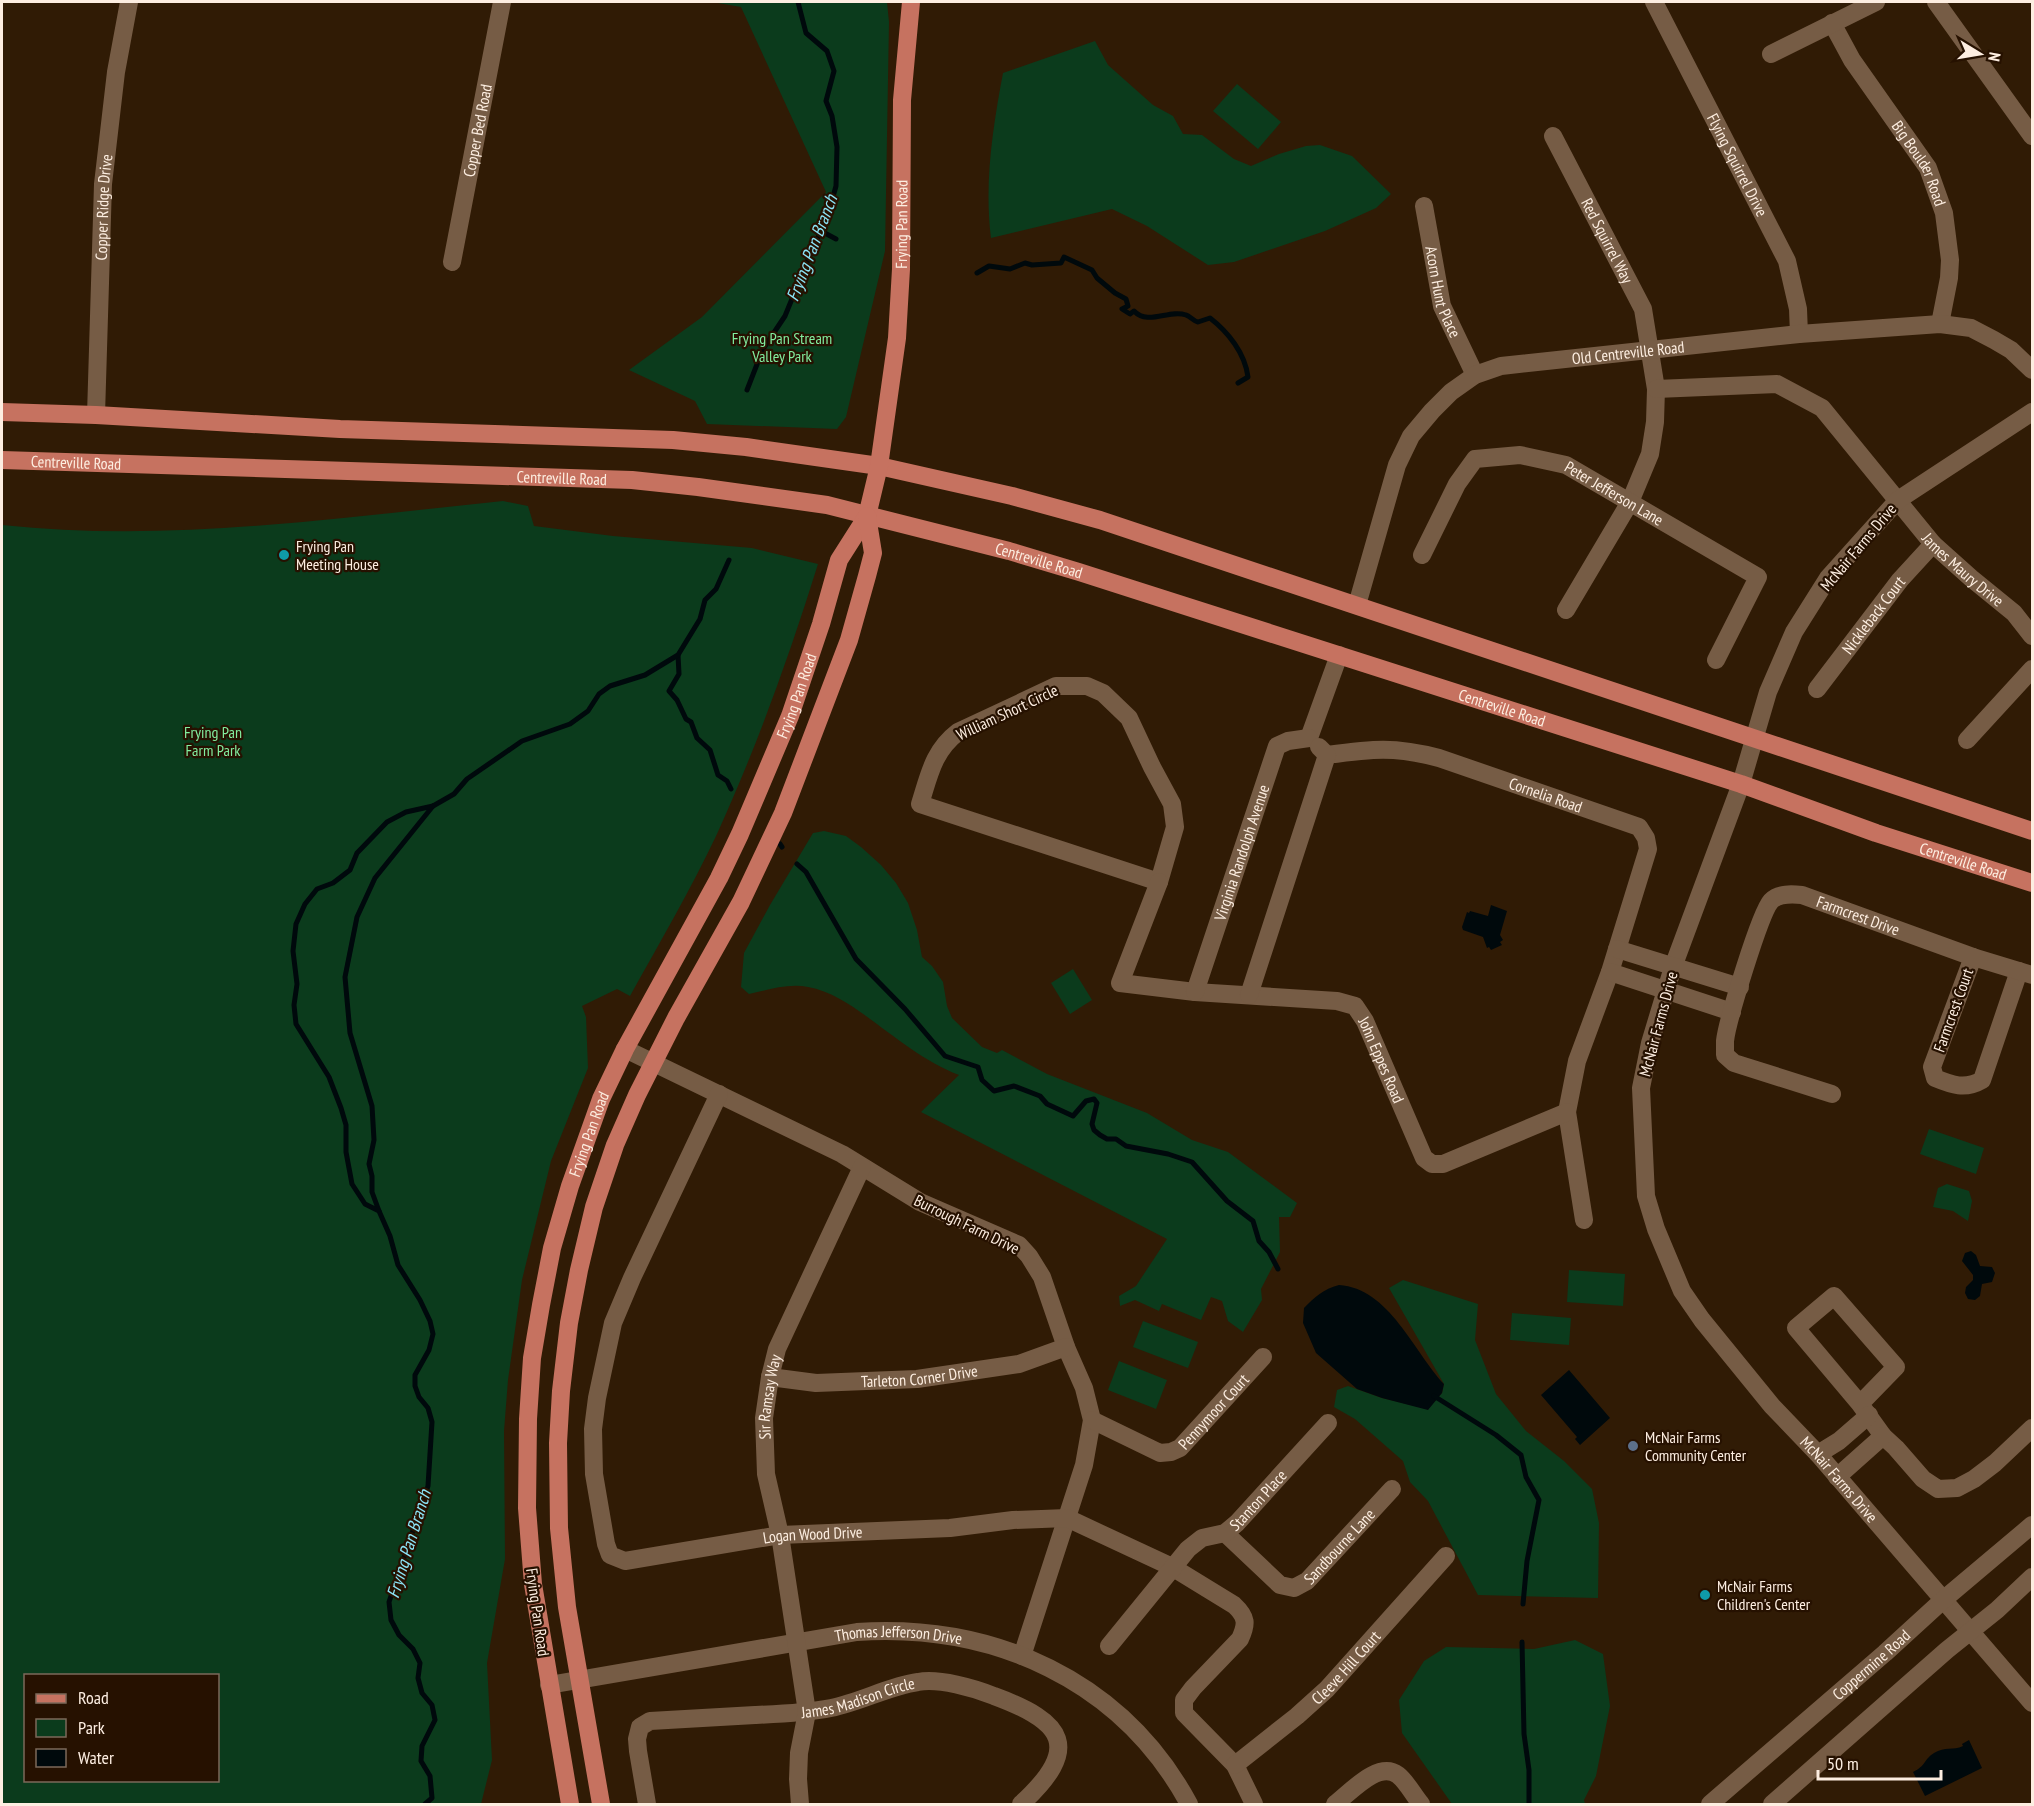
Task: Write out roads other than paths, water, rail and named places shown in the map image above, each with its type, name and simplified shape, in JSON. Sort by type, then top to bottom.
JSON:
[{"type":"main road","name":"Frying Pan Road","points":[[570,1804],[533,1584],[527,1508],[528,1419],[532,1358],[552,1248],[570,1186],[601,1099],[625,1049],[718,878],[749,815],[790,716],[821,624],[839,560],[867,516],[879,466],[897,338],[900,293],[902,100],[911,2]]},
{"type":"main road","points":[[2,412],[340,429],[673,440],[746,447],[879,466],[1012,496],[1100,520],[2032,831]]},
{"type":"main road","name":"Centreville Road","points":[[2,460],[632,480],[793,499],[1069,569],[1741,784],[1876,833],[2032,883]]},
{"type":"main road","name":"Frying Pan Road","points":[[601,1804],[562,1571],[559,1528],[558,1443],[569,1323],[594,1208],[615,1145],[653,1062],[741,902],[776,829],[849,640],[873,553],[867,516]]},
{"type":"street","name":"Copper Ridge Drive","points":[[96,415],[103,184],[116,72],[129,2]]},
{"type":"street","name":"Copper Bed Road","points":[[452,262],[502,2]]},
{"type":"street","name":"Flying Squirrel Drive","points":[[1653,2],[1787,261],[1798,309],[1799,334]]},
{"type":"street","points":[[1771,54],[1875,2]]},
{"type":"street","points":[[1936,2],[2032,136]]},
{"type":"street","name":"Big Boulder Road","points":[[1832,23],[1852,60],[1928,168],[1944,213],[1950,260],[1940,324]]},
{"type":"street","name":"Red Squirrel Way","points":[[1553,136],[1643,309],[1656,389],[1655,422],[1650,454],[1630,502],[1566,610]]},
{"type":"street","name":"Acorn Hunt Place","points":[[1424,206],[1442,306],[1475,375]]},
{"type":"street","name":"Old Centreville Road","points":[[1358,605],[1403,450],[1411,436],[1432,411],[1451,392],[1475,375],[1502,366],[1799,334],[1940,324],[1971,328],[2011,350],[2032,370]]},
{"type":"street","name":"James Maury Drive","points":[[1656,389],[1778,384],[1822,408],[1933,544],[2014,613],[2032,636]]},
{"type":"street","name":"McNair Farms Drive","points":[[2032,412],[1898,500],[1828,578],[1794,632],[1768,692],[1741,784],[1673,967],[1650,1043],[1641,1088],[1646,1196],[1656,1229],[1682,1291],[1702,1320],[1772,1406],[1818,1454],[2032,1702]]},
{"type":"street","name":"Peter Jefferson Lane","points":[[1422,555],[1458,484],[1475,459],[1520,455],[1566,465],[1758,577],[1716,660]]},
{"type":"street","name":"Nickleback Court","points":[[1817,689],[1900,580],[1933,544]]},
{"type":"street","points":[[1250,995],[1327,755],[1309,738],[1340,655]]},
{"type":"street","points":[[1967,740],[2032,669]]},
{"type":"street","name":"William Short Circle","points":[[1120,983],[1159,882],[1175,827],[1172,804],[1129,718],[1103,693],[1087,686],[1056,686],[958,732],[945,742],[936,757],[920,804],[1159,882]]},
{"type":"street","name":"Virginia Randolph Avenue","points":[[1195,992],[1277,746],[1288,741],[1309,738]]},
{"type":"street","name":"Cornelia Road","points":[[1327,755],[1376,749],[1409,750],[1640,827],[1646,838],[1648,849],[1610,972],[1577,1061],[1567,1112],[1584,1220]]},
{"type":"street","name":"Farmcrest Drive","points":[[1832,1094],[1734,1063],[1725,1055],[1725,1040],[1732,1012],[1761,923],[1772,901],[1786,894],[1802,894],[1973,957],[2026,973]]},
{"type":"street","points":[[1617,949],[1740,987]]},
{"type":"street","name":"Farmcrest Court","points":[[1973,957],[1932,1067],[1935,1078],[1952,1085],[1971,1087],[1982,1080],[2026,973]]},
{"type":"street","points":[[1610,972],[1732,1012]]},
{"type":"street","name":"John Eppes Road","points":[[1120,983],[1195,992],[1338,1001],[1355,1006],[1365,1021],[1424,1158],[1432,1164],[1443,1164],[1567,1112]]},
{"type":"street","name":"Burrough Farm Drive","points":[[625,1049],[842,1154],[920,1202],[1019,1245],[1029,1256],[1042,1277],[1066,1347],[1084,1388],[1092,1420],[1083,1465],[1022,1656]]},
{"type":"street","name":"Logan Wood Drive","points":[[719,1094],[613,1323],[597,1398],[593,1429],[594,1474],[610,1555],[625,1562],[780,1535],[950,1528],[1013,1520],[1067,1518],[1172,1568],[1242,1612],[1245,1619],[1240,1639],[1193,1688],[1184,1701],[1184,1713],[1235,1765],[1254,1804]]},
{"type":"street","name":"Sir Ramsay Way","points":[[800,1804],[799,1753],[807,1712],[780,1535],[766,1474],[764,1418],[777,1349],[862,1167]]},
{"type":"street","points":[[1818,1454],[1839,1441],[1864,1410],[1896,1367],[1834,1296],[1796,1328],[1864,1410],[1883,1436],[1923,1479],[1938,1489],[1957,1488],[1995,1463],[2032,1428]]},
{"type":"street","name":"Tarleton Corner Drive","points":[[770,1377],[816,1383],[917,1379],[1019,1364],[1066,1347]]},
{"type":"street","name":"Pennymoor Court","points":[[1092,1420],[1160,1453],[1171,1452],[1180,1448],[1263,1357]]},
{"type":"street","name":"Stanton Place","points":[[1109,1646],[1188,1549],[1202,1538],[1225,1533],[1237,1523],[1328,1423]]},
{"type":"street","points":[[1837,1477],[1883,1436]]},
{"type":"street","name":"Sandbourne Lane","points":[[1225,1533],[1280,1585],[1294,1588],[1307,1581],[1392,1489]]},
{"type":"street","name":"Coppermine Road","points":[[1710,1804],[2032,1525]]},
{"type":"street","name":"Cleeve Hill Court","points":[[1235,1765],[1327,1689],[1446,1556]]},
{"type":"street","points":[[1772,1804],[2032,1577]]},
{"type":"street","name":"Thomas Jefferson Drive","points":[[549,1685],[857,1632],[915,1631],[973,1640],[1001,1647],[1022,1656],[1055,1671],[1080,1686],[1116,1714],[1148,1745],[1190,1804]]},
{"type":"street","name":"James Madison Circle","points":[[647,1804],[637,1739],[640,1727],[650,1721],[807,1712],[834,1708],[918,1682],[938,1682],[982,1691],[1021,1706],[1049,1725],[1056,1734],[1059,1748],[1056,1763],[1051,1772],[1020,1804]]},
{"type":"street","points":[[1335,1804],[1373,1773],[1386,1770],[1398,1774],[1421,1804]]},
{"type":"water","points":[[1491,905],[1507,911],[1500,935],[1503,940],[1500,942],[1502,945],[1491,950],[1487,948],[1483,937],[1463,930],[1462,927],[1467,912],[1488,916]]},
{"type":"water","points":[[1971,1251],[1976,1255],[1980,1266],[1992,1267],[1995,1273],[1992,1282],[1982,1284],[1980,1296],[1975,1300],[1968,1299],[1965,1293],[1966,1287],[1973,1280],[1973,1275],[1962,1261],[1965,1253]]},
{"type":"water","points":[[1339,1285],[1357,1289],[1372,1297],[1386,1309],[1444,1384],[1442,1393],[1428,1410],[1357,1389],[1316,1353],[1303,1323],[1304,1308],[1324,1291]]},
{"type":"water","points":[[1569,1370],[1610,1418],[1580,1445],[1575,1439],[1577,1437],[1541,1395]]},
{"type":"water","points":[[1969,1740],[1982,1768],[1925,1796],[1913,1772],[1934,1753],[1963,1746],[1962,1744]]},
{"type":"waterway","name":"Frying Pan Branch","points":[[747,390],[763,349],[785,316],[814,245],[826,222],[836,186],[837,147],[832,116],[826,101],[834,71],[827,51],[806,33],[798,2]]},
{"type":"waterway","points":[[821,231],[836,239]]},
{"type":"waterway","points":[[977,273],[989,266],[1010,269],[1025,263],[1032,265],[1061,263],[1064,257],[1092,270],[1097,278],[1126,299],[1128,306],[1122,309],[1130,314],[1134,311],[1146,317],[1179,314],[1198,322],[1210,318],[1229,336],[1243,360],[1248,377],[1238,383]]},
{"type":"waterway","name":"Frying Pan Branch","points":[[425,1804],[432,1798],[430,1776],[421,1761],[422,1746],[435,1720],[432,1705],[422,1693],[418,1678],[420,1663],[413,1649],[399,1635],[391,1620],[389,1602],[428,1486],[432,1422],[428,1408],[419,1397],[415,1386],[415,1375],[429,1350],[433,1334],[430,1321],[420,1300],[398,1265],[390,1236],[379,1211],[365,1204],[352,1184],[346,1152],[346,1125],[341,1108],[329,1077],[296,1024],[294,1005],[297,984],[293,951],[296,924],[305,904],[317,889],[333,883],[350,870],[357,853],[387,822],[406,812],[433,806],[454,794],[467,779],[522,741],[570,724],[588,711],[599,694],[610,686],[645,675],[678,655],[700,619],[705,600],[716,589],[729,560]]},
{"type":"waterway","points":[[678,655],[679,674],[669,691],[677,700],[686,719],[691,722],[697,738],[710,750],[718,775],[727,781],[731,789]]},
{"type":"waterway","name":"Frying Pan Branch","points":[[379,1211],[372,1192],[369,1164],[374,1140],[372,1106],[350,1033],[345,977],[357,917],[375,878],[433,806]]},
{"type":"waterway","points":[[797,864],[806,872],[856,959],[905,1009],[945,1056],[978,1067],[982,1080],[994,1091],[1014,1086],[1040,1096],[1047,1104],[1073,1116],[1086,1101],[1094,1099],[1097,1103],[1092,1124],[1094,1130],[1107,1139],[1116,1139],[1126,1146],[1168,1154],[1192,1162],[1227,1201],[1253,1221],[1259,1241],[1269,1252],[1278,1269]]},
{"type":"waterway","points":[[1434,1396],[1496,1435],[1521,1455],[1526,1477],[1539,1500],[1527,1561],[1523,1604]]},
{"type":"waterway","points":[[1522,1642],[1524,1734],[1529,1770],[1529,1804]]},
{"type":"place","name":"Frying Pan Meeting House","points":[[284,555]]},
{"type":"place","name":"McNair Farms Community Center","points":[[1633,1446]]},
{"type":"place","name":"McNair Farms Children's Center","points":[[1705,1595]]},
{"type":"park label","name":"Frying Pan Stream Valley Park","points":[[782,347]]},
{"type":"park label","name":"Frying Pan Farm Park","points":[[213,741]]}]
